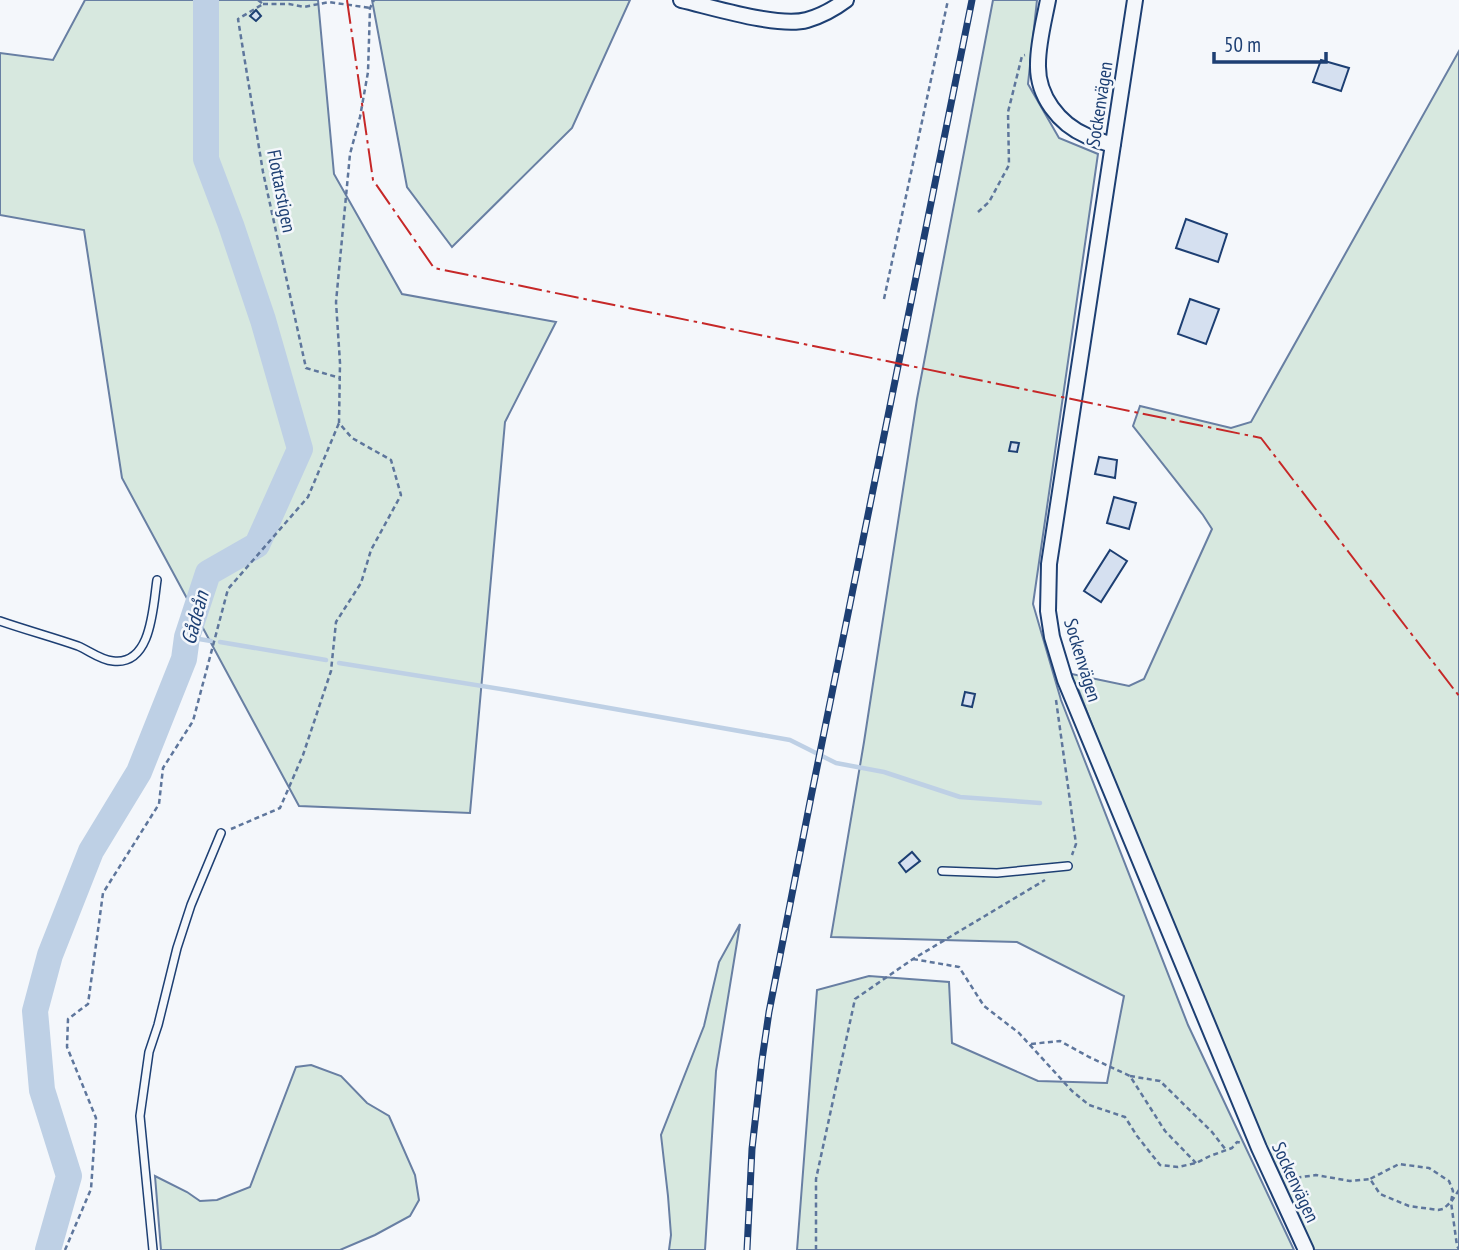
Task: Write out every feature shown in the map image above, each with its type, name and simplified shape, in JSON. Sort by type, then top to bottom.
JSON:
[{"type":"street","points":[[681,0],[768,20],[792,22],[805,21],[826,13],[846,0]]},
{"type":"street","points":[[1048,0],[1038,66],[1046,99],[1067,124],[1085,136],[1112,145]]},
{"type":"street","name":"Sockenvägen","points":[[1135,0],[1049,564],[1048,611],[1052,637],[1065,680],[1259,1148],[1306,1250]]},
{"type":"lane","points":[[0,621],[64,641],[101,658],[121,662],[134,656],[143,646],[150,630],[157,580]]},
{"type":"lane","points":[[153,1250],[141,1116],[149,1052],[191,905],[221,833]]},
{"type":"lane","points":[[942,871],[997,873],[1068,866]]},
{"type":"path","points":[[258,0],[262,4],[304,7],[329,2],[370,8]]},
{"type":"path","points":[[65,1250],[91,1189],[96,1118],[67,1047],[68,1019],[88,1004],[103,893],[159,804],[163,768],[192,721],[228,589],[308,497],[339,423],[337,302],[350,154],[368,72],[370,8],[374,0]]},
{"type":"path","points":[[884,299],[948,0]]},
{"type":"path","name":"Flottarstigen","points":[[262,4],[238,19],[263,172],[306,368],[340,378]]},
{"type":"path","points":[[978,212],[989,202],[1009,165],[1008,111],[1022,56],[1039,52]]},
{"type":"path","points":[[221,833],[280,808],[303,755],[331,671],[336,622],[361,583],[371,550],[401,495],[391,460],[352,438],[339,423]]},
{"type":"path","points":[[1065,680],[1056,698],[1076,844],[1068,866]]},
{"type":"path","points":[[816,1250],[816,1179],[856,999],[913,958],[1044,881]]},
{"type":"path","points":[[913,958],[959,967],[984,1006],[1019,1033],[1072,1091],[1089,1105],[1125,1117],[1160,1165],[1178,1167],[1196,1163],[1232,1148],[1237,1142],[1259,1148]]},
{"type":"path","points":[[1030,1044],[1060,1041],[1130,1076],[1160,1081],[1212,1132],[1226,1150]]},
{"type":"path","points":[[1130,1076],[1165,1131],[1196,1163]]},
{"type":"path","points":[[1274,1181],[1316,1175],[1350,1181],[1370,1179],[1399,1164],[1429,1168],[1449,1181],[1453,1191],[1451,1202],[1459,1249]]},
{"type":"path","points":[[1370,1179],[1380,1194],[1409,1206],[1438,1210],[1451,1202],[1459,1190]]},
{"type":"shaded area","points":[[85,0],[318,0],[334,174],[402,294],[556,322],[505,422],[470,813],[299,806],[122,478],[84,230],[0,215],[0,53],[53,60]]},
{"type":"shaded area","points":[[372,0],[630,0],[572,128],[452,247],[407,187]]},
{"type":"shaded area","points":[[993,0],[1037,0],[1028,84],[1059,138],[1098,154],[1033,604],[1061,700],[1188,1025],[1294,1250],[797,1250],[817,990],[869,976],[949,982],[952,1043],[1038,1081],[1107,1083],[1124,996],[1017,942],[831,937],[917,399]]},
{"type":"shaded area","points":[[1459,51],[1459,1250],[1311,1250],[1205,1018],[1079,691],[1067,673],[1129,686],[1144,679],[1212,529],[1133,426],[1140,406],[1231,428],[1251,422]]},
{"type":"shaded area","points":[[740,924],[716,1071],[705,1250],[669,1250],[671,1235],[661,1135],[704,1026],[719,962]]},
{"type":"shaded area","points":[[311,1065],[341,1076],[367,1103],[389,1116],[415,1175],[419,1200],[410,1216],[340,1250],[161,1250],[155,1176],[200,1201],[217,1200],[250,1187],[296,1067]]},
{"type":"building","points":[[256,10],[261,16],[256,21],[250,16]]},
{"type":"building","points":[[1321,60],[1349,68],[1341,91],[1313,82]]},
{"type":"building","points":[[1186,219],[1227,234],[1218,262],[1176,248]]},
{"type":"building","points":[[1190,299],[1219,309],[1206,344],[1178,334]]},
{"type":"building","points":[[1011,442],[1019,443],[1017,452],[1009,451]]},
{"type":"building","points":[[1099,457],[1117,460],[1115,478],[1095,474]]},
{"type":"building","points":[[1114,497],[1136,503],[1129,529],[1107,523]]},
{"type":"building","points":[[1110,550],[1127,561],[1101,602],[1084,591]]},
{"type":"building","points":[[965,692],[975,694],[972,707],[962,705]]},
{"type":"building","points":[[912,852],[920,861],[906,872],[899,863]]},
{"type":"waterway","name":"Gådeån","points":[[48,1250],[69,1176],[42,1090],[35,1011],[50,955],[91,851],[139,772],[184,659],[187,637],[208,573],[257,545],[300,449],[263,320],[206,159],[206,0]]},
{"type":"waterway","points":[[187,637],[211,641]]},
{"type":"waterway","points":[[220,642],[326,660]]},
{"type":"waterway","points":[[339,663],[790,740],[836,763],[884,772],[960,797],[1040,803]]},
{"type":"railway","points":[[747,1250],[752,1149],[769,1012],[972,0]]},
{"type":"power","points":[[347,0],[373,180],[434,268],[1261,438],[1459,696]]}]
